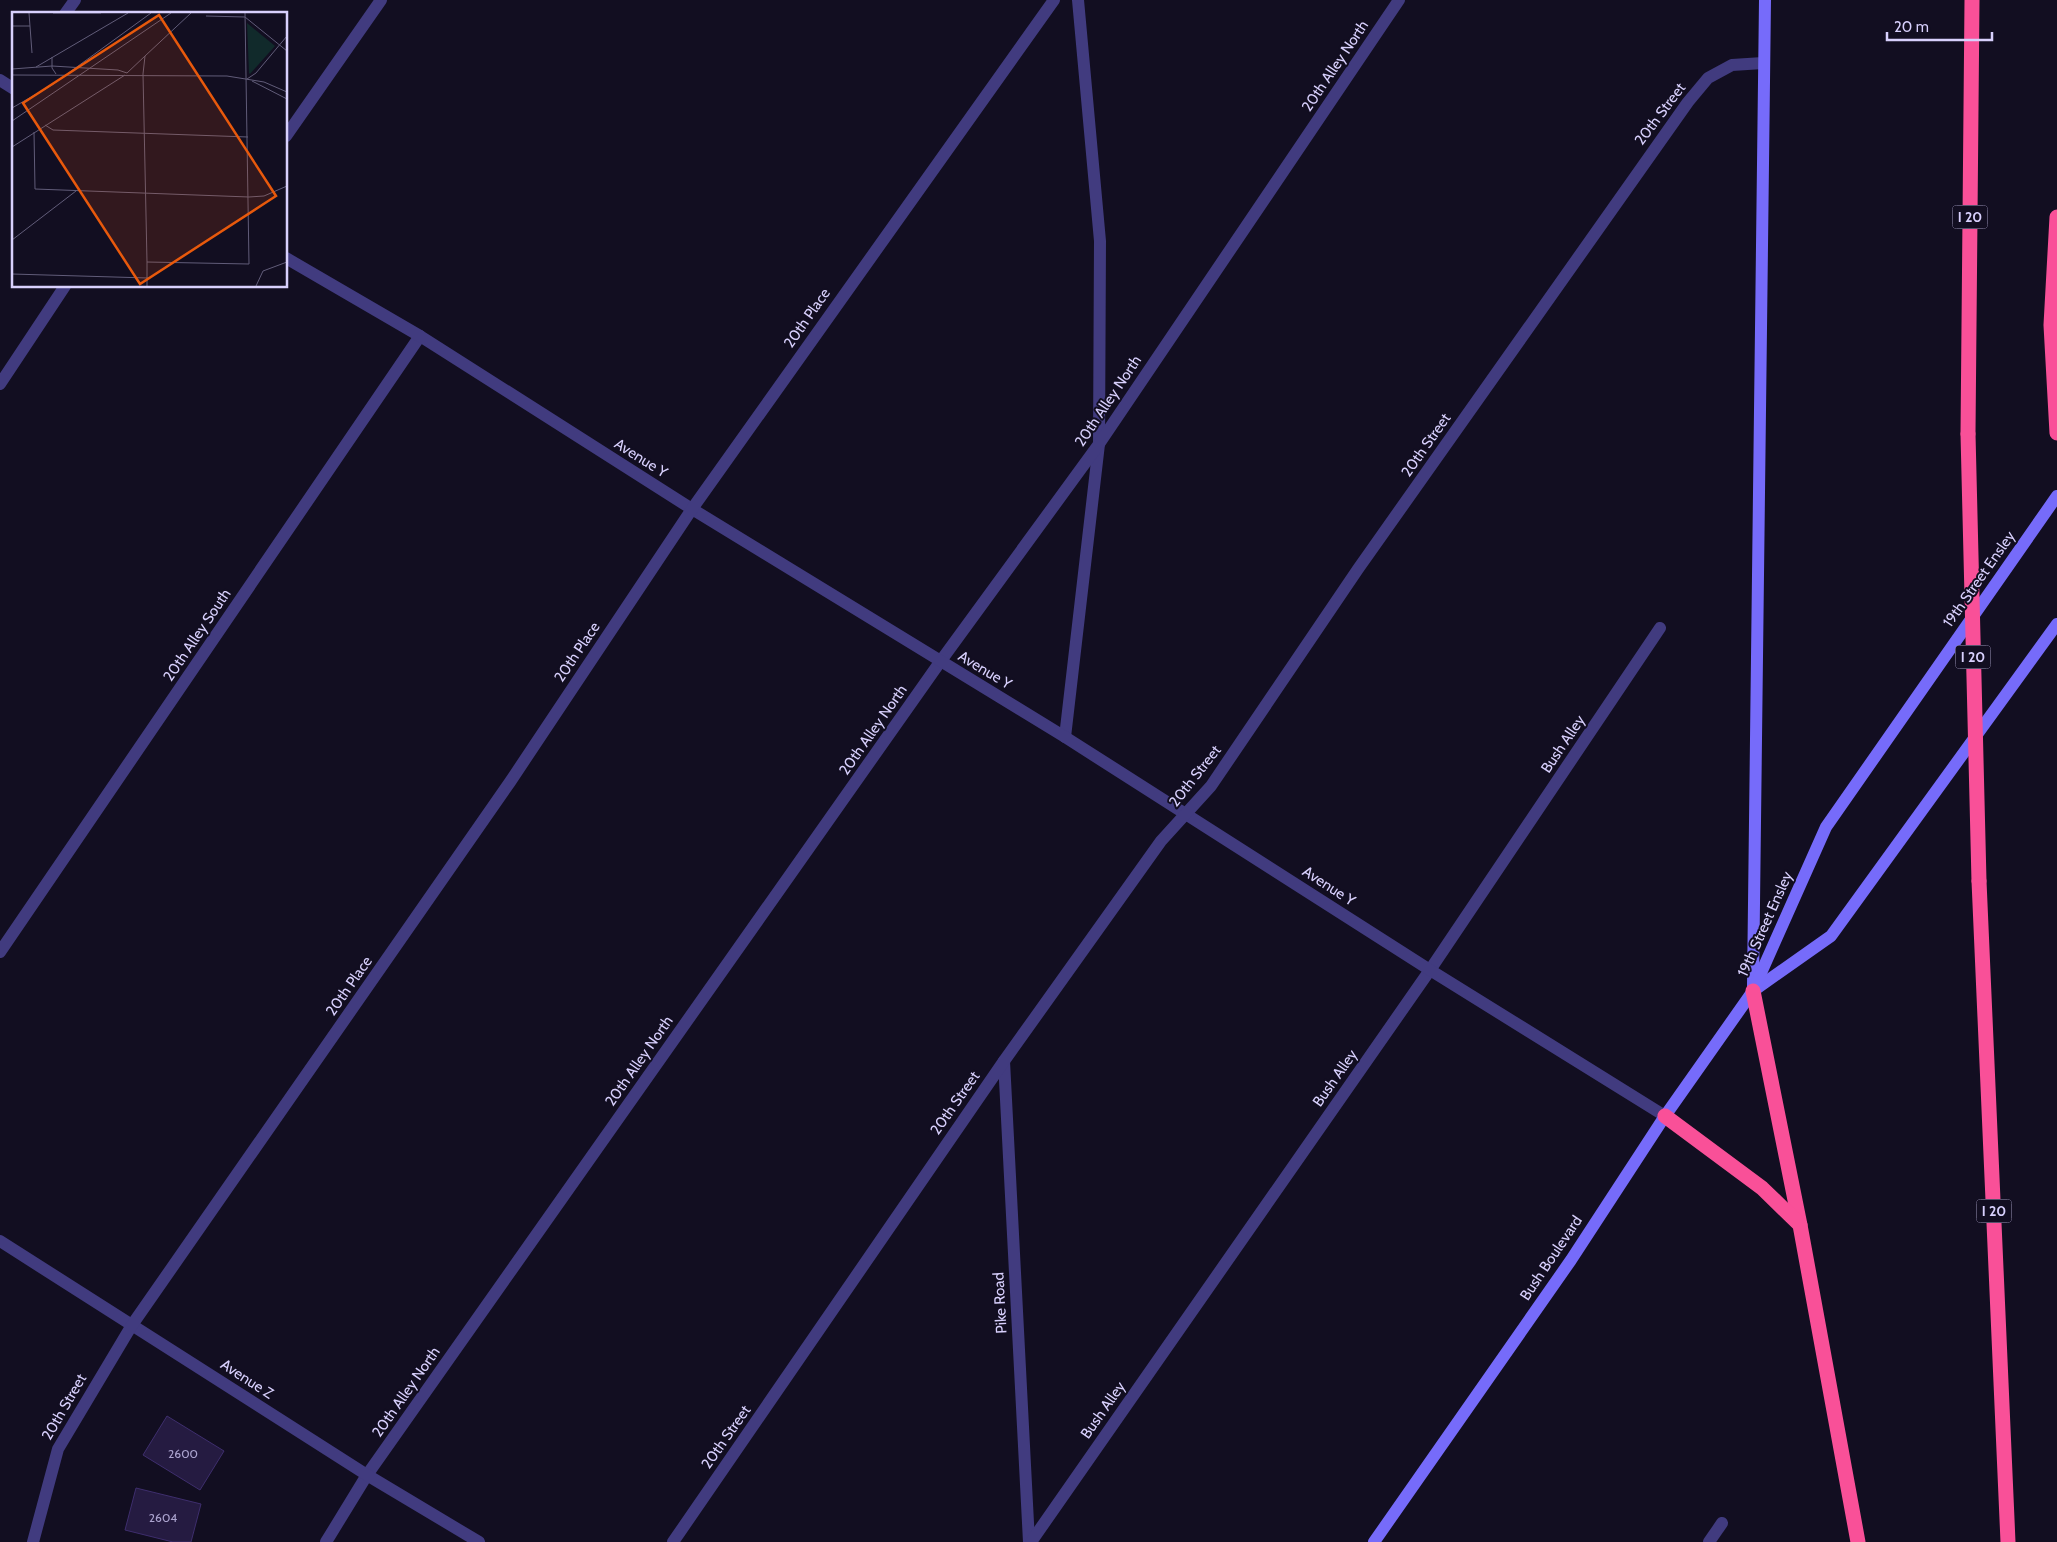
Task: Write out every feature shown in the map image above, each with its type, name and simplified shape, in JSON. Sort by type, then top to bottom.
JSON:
[{"type":"highway","name":"I 20","points":[[1972,0],[1968,434],[1979,881],[2008,1542]]},
{"type":"highway","points":[[2057,217],[2051,326],[2057,433]]},
{"type":"highway","points":[[1753,991],[1800,1225],[1858,1542]]},
{"type":"highway","points":[[1665,1116],[1762,1188],[1800,1225]]},
{"type":"main road","points":[[1753,991],[1765,0]]},
{"type":"main road","name":"19th Street Ensley","points":[[1753,991],[1826,827],[2057,496]]},
{"type":"main road","name":"19th Street Ensley","points":[[1753,991],[1831,936],[2057,624]]},
{"type":"main road","name":"Bush Boulevard","points":[[1374,1542],[1571,1260],[1665,1116],[1753,991]]},
{"type":"street","points":[[66,12],[75,0]]},
{"type":"street","points":[[288,133],[380,0]]},
{"type":"street","name":"20th Place","points":[[132,1325],[510,782],[692,509],[1054,0]]},
{"type":"street","points":[[1065,737],[1099,444],[1100,241],[1078,0]]},
{"type":"street","name":"20th Alley North","points":[[326,1542],[367,1475],[940,662],[1099,444],[1399,0]]},
{"type":"street","name":"20th Street","points":[[674,1542],[1004,1062],[1160,841],[1211,786],[1358,569],[1688,102],[1708,78],[1732,65],[1764,63]]},
{"type":"street","points":[[0,80],[12,88]]},
{"type":"street","name":"Avenue Y","points":[[288,259],[420,336],[692,509],[1065,737],[1430,970],[1665,1116]]},
{"type":"street","points":[[0,384],[64,288]]},
{"type":"street","name":"20th Alley South","points":[[0,952],[420,336]]},
{"type":"street","name":"Bush Alley","points":[[1030,1542],[1430,970],[1660,628]]},
{"type":"street","name":"Pike Road","points":[[1004,1062],[1030,1542]]},
{"type":"street","name":"Avenue Z","points":[[0,1241],[367,1475],[479,1542]]},
{"type":"street","name":"20th Street","points":[[33,1542],[58,1449],[132,1325]]},
{"type":"street","points":[[1709,1542],[1722,1523]]},
{"type":"building","points":[[167,1416],[224,1451],[200,1490],[143,1455]]},
{"type":"building","points":[[136,1488],[201,1504],[191,1542],[173,1542],[125,1530]]}]
